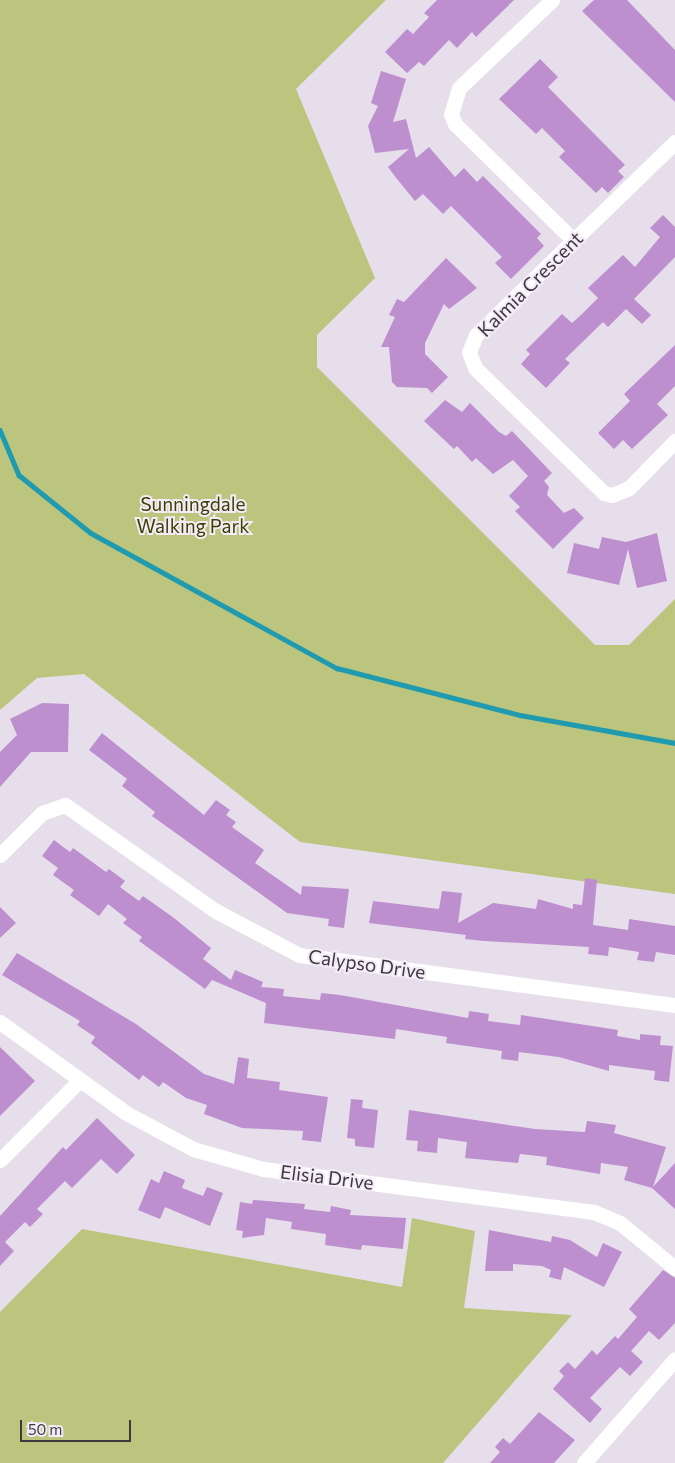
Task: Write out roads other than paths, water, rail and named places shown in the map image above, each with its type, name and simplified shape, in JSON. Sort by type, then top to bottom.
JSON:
[{"type":"street","points":[[552,0],[458,88],[451,114],[455,124],[573,240]]},
{"type":"street","name":"Kalmia Crescent","points":[[675,142],[476,336],[469,352],[470,360],[604,493],[612,495],[629,488],[675,441]]},
{"type":"street","name":"Calypso Drive","points":[[0,855],[42,813],[65,806],[216,911],[299,955],[675,1005]]},
{"type":"street","name":"Elisia Drive","points":[[0,1022],[79,1081],[150,1127],[216,1157],[272,1170],[594,1212],[626,1227],[675,1268]]},
{"type":"street","points":[[0,1160],[79,1081]]},
{"type":"street","points":[[584,1463],[675,1359]]},
{"type":"waterway","points":[[0,430],[19,475],[91,533],[337,668],[520,715],[675,743]]},
{"type":"park label","name":"Sunningdale Walking Park","points":[[193,515]]}]
